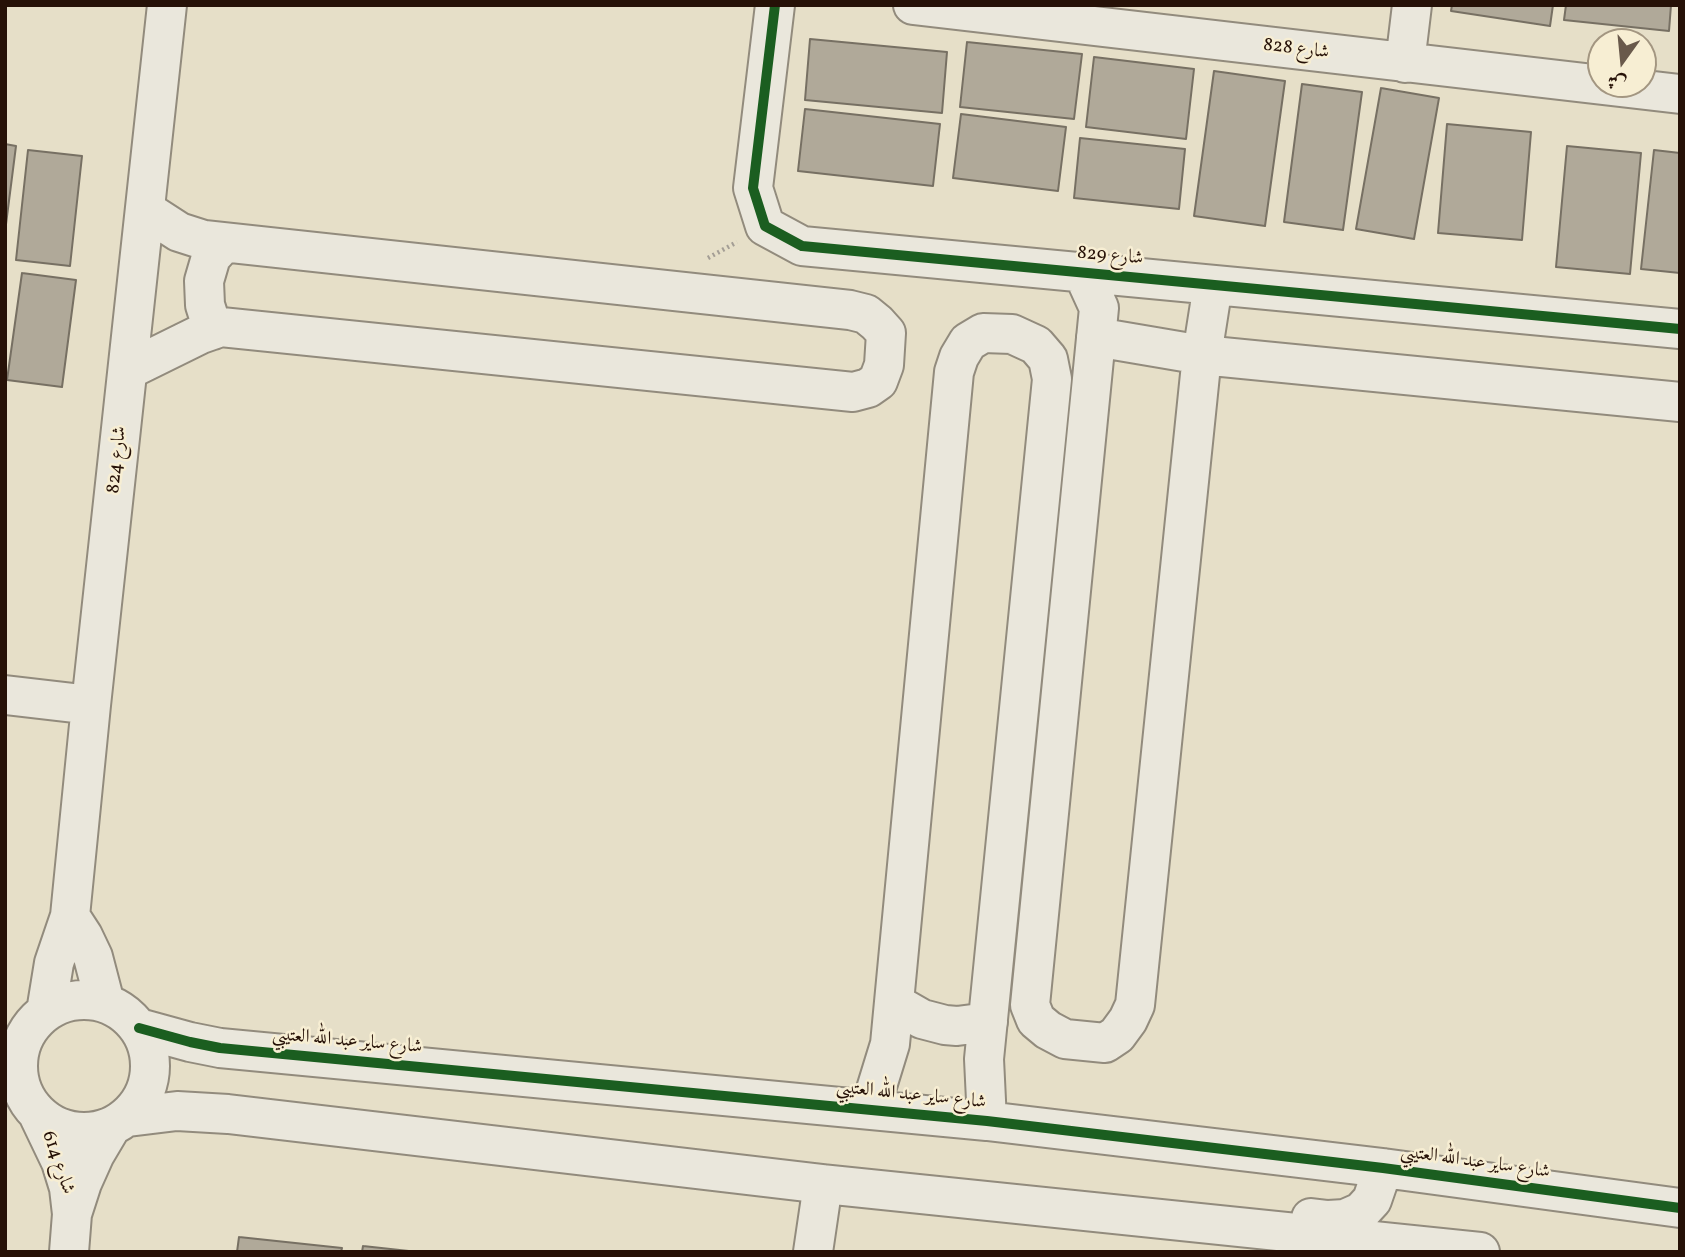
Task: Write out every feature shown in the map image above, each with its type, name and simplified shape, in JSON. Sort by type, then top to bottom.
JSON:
[{"type":"street","name":"شارع 824","points":[[28,1019],[71,916],[91,705],[167,5]]},
{"type":"street","name":"شارع 829","points":[[775,5],[753,188],[765,226],[802,246],[1680,329]]},
{"type":"street","name":"شارع 828","points":[[913,5],[1095,16],[1405,63],[1680,94]]},
{"type":"street","points":[[1405,63],[1412,5]]},
{"type":"street","points":[[128,370],[221,327],[853,393],[878,381],[884,365],[886,333],[866,314],[850,310],[224,243],[179,232],[145,210]]},
{"type":"street","points":[[213,330],[205,306],[204,281],[211,257],[224,243]]},
{"type":"street","points":[[1083,272],[1099,308],[1030,1005],[1036,1020],[1065,1039],[1105,1043],[1117,1035],[1135,1005],[1202,355],[1213,285]]},
{"type":"street","points":[[870,1109],[890,1044],[954,372],[968,342],[983,333],[1013,334],[1036,345],[1048,359],[1052,379],[984,1059],[987,1121]]},
{"type":"street","points":[[1096,337],[1202,355],[1680,402]]},
{"type":"street","points":[[5,695],[91,705]]},
{"type":"street","points":[[71,916],[93,957],[105,1003]]},
{"type":"street","points":[[119,1122],[140,1102],[149,1084],[151,1065],[148,1046],[139,1028],[124,1013],[105,1003],[75,1000],[28,1019],[17,1062],[21,1092],[54,1125],[72,1131],[92,1132],[119,1122],[177,1111],[215,1112],[823,1184],[1479,1252]]},
{"type":"street","points":[[894,1003],[922,1020],[945,1025],[957,1026],[988,1021]]},
{"type":"street","name":"شارع ساير عبد الله العتيبي","points":[[139,1028],[220,1048],[987,1121],[1383,1168],[1679,1208]]},
{"type":"street","name":"شارع 614","points":[[21,1092],[61,1162],[69,1188],[72,1214],[69,1252]]},
{"type":"street","name":"شارع 614","points":[[72,1214],[95,1154],[119,1122]]},
{"type":"street","points":[[1143,1217],[1181,1207],[1219,1205],[1328,1220],[1345,1219],[1361,1212],[1372,1200],[1383,1168]]},
{"type":"street","points":[[813,1252],[823,1184]]},
{"type":"building","points":[[1452,5],[1553,5],[1550,26],[1451,11]]},
{"type":"building","points":[[1566,5],[1671,5],[1669,31],[1564,20]]},
{"type":"building","points":[[810,39],[947,52],[942,113],[805,100]]},
{"type":"building","points":[[967,42],[1082,54],[1074,119],[960,107]]},
{"type":"building","points":[[1094,57],[1194,69],[1186,139],[1086,127]]},
{"type":"building","points":[[1214,71],[1285,81],[1265,226],[1194,216]]},
{"type":"building","points":[[1302,84],[1362,92],[1343,230],[1284,222]]},
{"type":"building","points":[[1381,88],[1439,98],[1414,239],[1356,229]]},
{"type":"building","points":[[805,109],[940,124],[933,186],[798,171]]},
{"type":"building","points":[[961,114],[1066,127],[1058,191],[953,178]]},
{"type":"building","points":[[1447,124],[1531,132],[1522,240],[1438,233]]},
{"type":"building","points":[[1080,138],[1185,149],[1179,209],[1074,198]]},
{"type":"building","points":[[5,144],[16,146],[5,232]]},
{"type":"building","points":[[1567,146],[1641,153],[1630,274],[1556,267]]},
{"type":"building","points":[[28,150],[82,156],[70,266],[16,260]]},
{"type":"building","points":[[1654,150],[1680,153],[1680,273],[1641,269]]},
{"type":"building","points":[[22,273],[76,280],[62,387],[7,380]]},
{"type":"building","points":[[239,1237],[342,1248],[341,1252],[237,1252]]},
{"type":"building","points":[[363,1246],[418,1252],[362,1252]]},
{"type":"cycle path","points":[[775,5],[753,188],[765,226],[802,246],[1680,329]]},
{"type":"cycle path","points":[[139,1028],[220,1048],[987,1121],[1383,1168],[1680,1208]]}]
